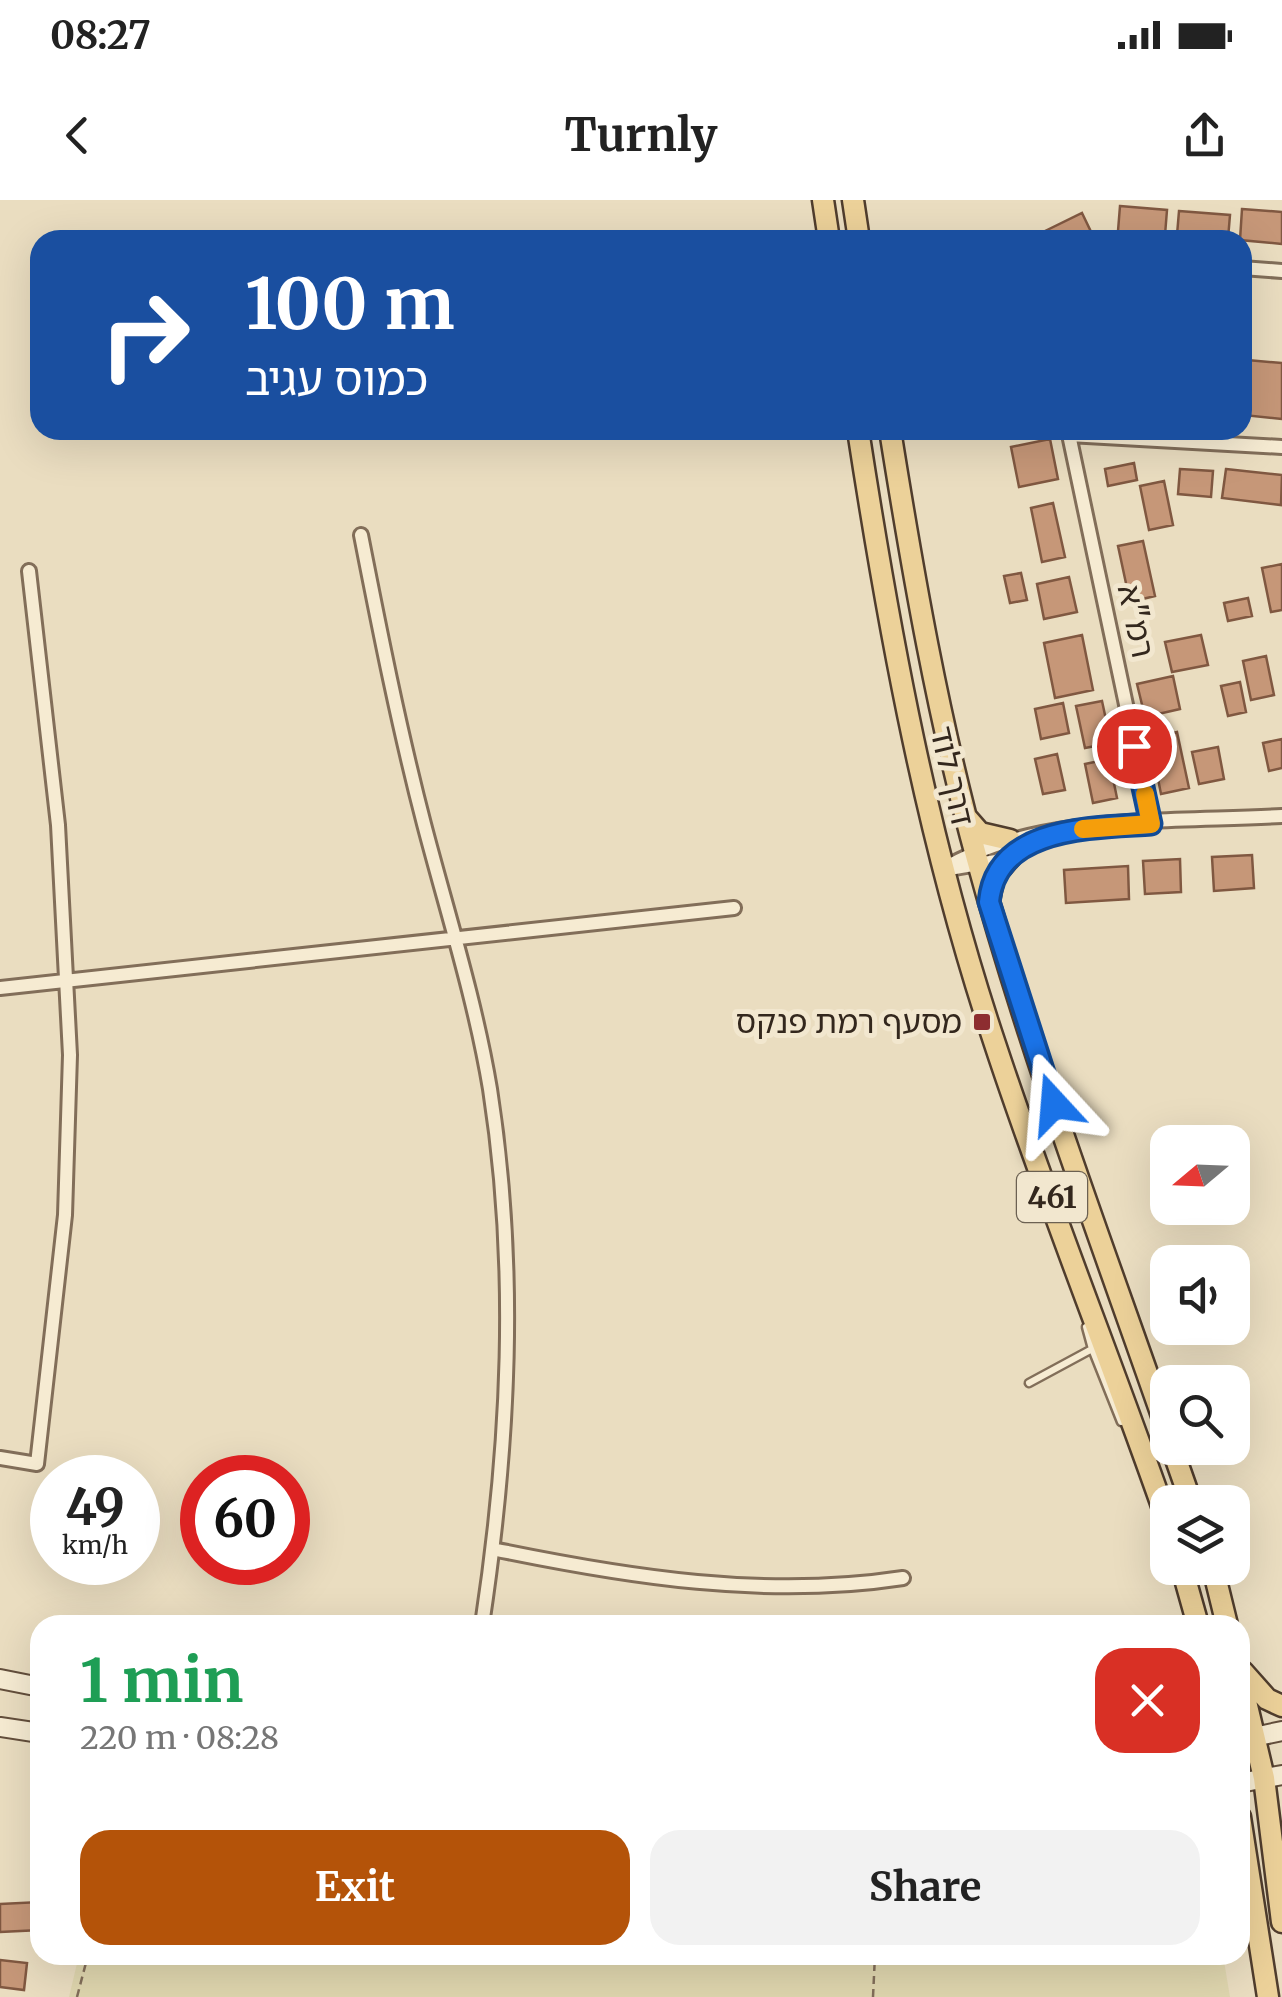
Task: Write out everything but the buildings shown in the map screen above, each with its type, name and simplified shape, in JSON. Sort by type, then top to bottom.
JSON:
[{"type":"main road","points":[[823,200],[828,230]]},
{"type":"main road","points":[[853,200],[858,230]]},
{"type":"main road","name":"דרך לוד","points":[[860,440],[897,674],[944,869],[995,1044],[1155,1485]]},
{"type":"main road","name":"דרך לוד","points":[[892,440],[922,624],[976,858],[1150,1380]]},
{"type":"main road","points":[[965,816],[980,833],[1012,847],[994,876],[989,902]]},
{"type":"main road","points":[[1187,1585],[1195,1615]]},
{"type":"main road","points":[[1217,1585],[1225,1615]]},
{"type":"main road","points":[[0,1679],[30,1685]]},
{"type":"main road","points":[[1250,1679],[1268,1699],[1282,1706]]},
{"type":"main road","points":[[0,1728],[30,1732]]},
{"type":"main road","points":[[1250,1737],[1282,1731]]},
{"type":"main road","points":[[1250,1742],[1273,1776],[1272,1847],[1282,1922]]},
{"type":"main road","points":[[1272,1847],[1282,1810]]},
{"type":"main road","points":[[1250,1889],[1268,1997]]},
{"type":"street","points":[[1252,269],[1282,271]]},
{"type":"street","name":"רמ\"א","points":[[1070,440],[1151,824]]},
{"type":"street","points":[[1190,440],[1282,446]]},
{"type":"street","points":[[361,535],[386,663],[457,938],[490,1089],[508,1256],[508,1398],[483,1615]]},
{"type":"street","points":[[0,1458],[36,1464],[65,1215],[67,981],[58,825],[28,570]]},
{"type":"street","points":[[944,869],[1069,830],[1282,816]]},
{"type":"street","points":[[0,988],[734,908]]},
{"type":"street","points":[[493,1549],[596,1570],[688,1582],[854,1586],[904,1578]]},
{"type":"lane","points":[[1072,1252],[1092,1348],[1110,1397],[1149,1469]]},
{"type":"lane","points":[[1030,1383],[1092,1348]]},
{"type":"path","points":[[77,1997],[85,1965]]},
{"type":"path","points":[[872,1997],[875,1965]]},
{"type":"shaded area","points":[[77,1965],[1225,1965],[1230,1997],[69,1997]]},
{"type":"slow traffic","points":[[1083,829],[1151,824],[1145,794]]},
{"type":"place","name":"מסעף רמת פנקס","points":[[982,1022]]},
{"type":"route","points":[[1054,1104],[989,902],[992,882],[1006,860],[1034,842],[1069,830],[1151,824],[1134,746]]}]
